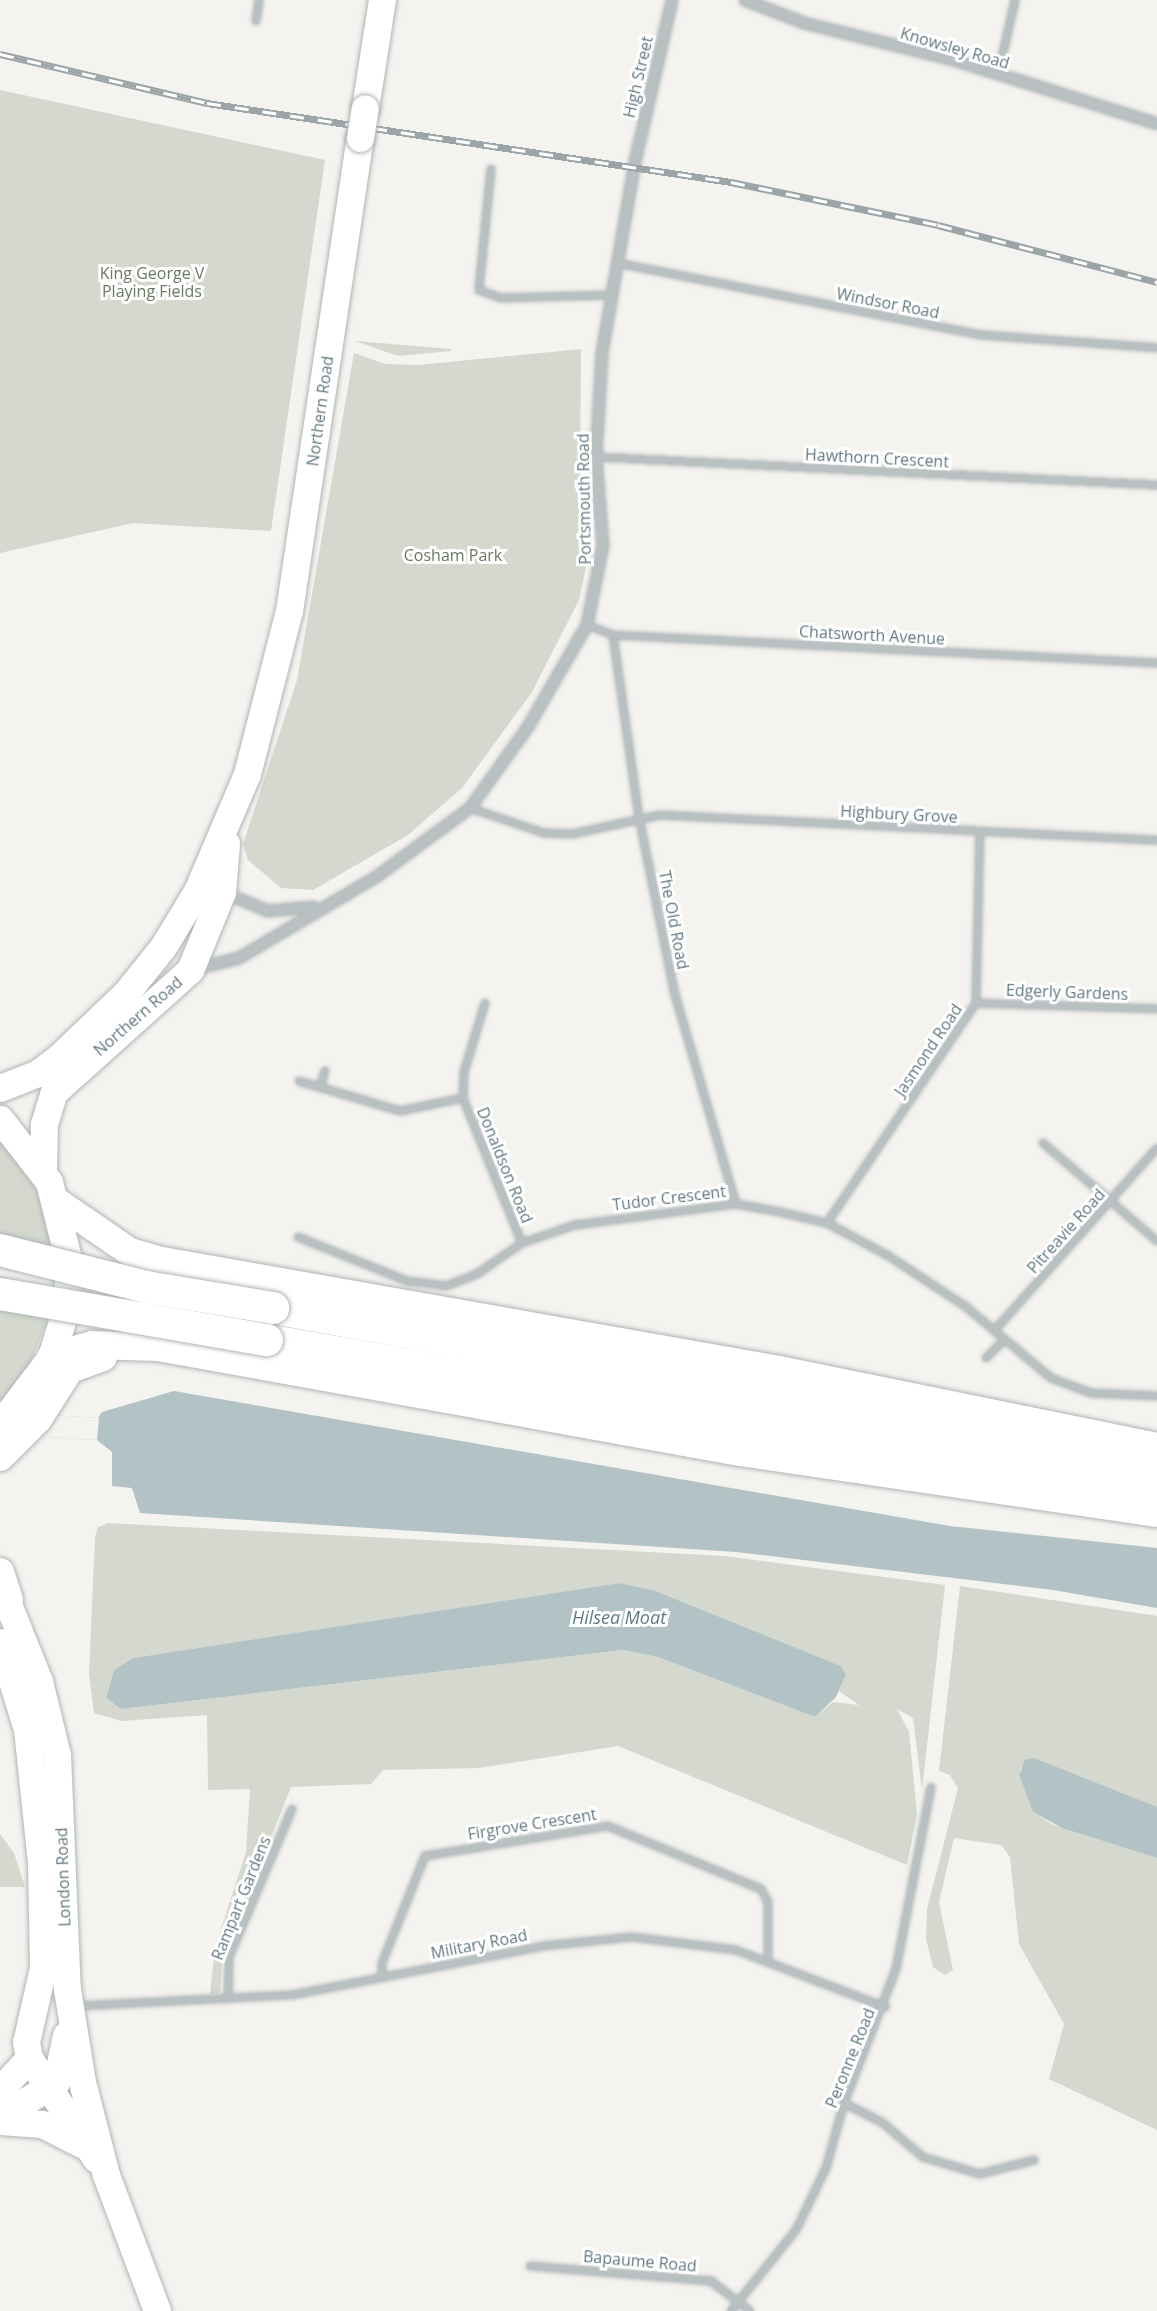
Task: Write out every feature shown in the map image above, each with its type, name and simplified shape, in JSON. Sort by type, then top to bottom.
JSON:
[{"type":"highway","points":[[57,1202],[130,1252],[162,1261],[779,1370],[1157,1447]]},
{"type":"highway","points":[[0,1250],[146,1287],[1157,1468]]},
{"type":"highway","points":[[0,1294],[1157,1496]]},
{"type":"highway","points":[[51,1357],[121,1344],[871,1473],[1157,1513]]},
{"type":"highway","points":[[3,1440],[48,1405],[65,1374],[92,1358],[204,1359]]},
{"type":"highway","points":[[0,1572],[5,1592]]},
{"type":"main road","name":"Northern Road","points":[[43,1172],[44,1124],[54,1092],[190,970],[230,815],[263,723],[289,611],[382,0]]},
{"type":"main road","name":"Northern Road","points":[[0,1088],[38,1073],[88,1032],[209,892]]},
{"type":"main road","points":[[0,1119],[43,1172],[57,1202],[67,1237],[69,1284],[51,1357],[19,1405],[3,1440]]},
{"type":"main road","name":"London Road","points":[[5,1592],[39,1681],[57,1755],[68,1998],[106,2175],[157,2311]]},
{"type":"main road","name":"London Road","points":[[0,1642],[27,1729],[41,1862],[43,1968],[26,2042],[29,2058],[106,2175]]},
{"type":"main road","points":[[0,2119],[48,2089],[64,2059],[68,1998]]},
{"type":"main road","points":[[0,2090],[29,2058]]},
{"type":"main road","name":"London Road","points":[[0,2119],[24,2120],[65,2132],[106,2175]]},
{"type":"street","points":[[256,21],[258,0]]},
{"type":"street","name":"High Street","points":[[635,162],[672,0]]},
{"type":"street","name":"Knowsley Road","points":[[745,0],[804,23],[998,75],[1157,123]]},
{"type":"street","points":[[998,75],[1015,0]]},
{"type":"street","name":"Portsmouth Road","points":[[190,970],[239,958],[326,904],[376,877],[470,808],[528,727],[587,625],[603,546],[596,457],[612,295],[635,162]]},
{"type":"street","points":[[491,169],[479,290],[501,298],[612,295]]},
{"type":"street","name":"Windsor Road","points":[[618,263],[981,335],[1157,348]]},
{"type":"street","name":"Hawthorn Crescent","points":[[596,457],[1157,485]]},
{"type":"street","name":"Chatsworth Avenue","points":[[587,625],[614,635],[1157,663]]},
{"type":"street","name":"The Old Road","points":[[614,635],[639,818],[675,991],[735,1204]]},
{"type":"street","name":"Highbury Grove","points":[[470,808],[544,832],[572,834],[639,818],[1157,840]]},
{"type":"street","name":"Jasmond Road","points":[[826,1223],[976,1003],[980,832]]},
{"type":"street","name":"Portsmouth Road","points":[[209,892],[268,911],[326,904]]},
{"type":"street","name":"Donaldson Road","points":[[485,1003],[464,1072],[463,1098],[522,1243]]},
{"type":"street","name":"Edgerly Gardens","points":[[976,1003],[1157,1009]]},
{"type":"street","points":[[320,1087],[325,1071]]},
{"type":"street","name":"Donaldson Road","points":[[299,1081],[400,1111],[463,1098]]},
{"type":"street","points":[[1043,1143],[1110,1203],[1157,1241]]},
{"type":"street","name":"Pitreavie Road","points":[[994,1331],[1157,1148]]},
{"type":"street","name":"Tudor Crescent","points":[[298,1238],[407,1281],[446,1286],[477,1274],[522,1243],[634,1214],[735,1204],[826,1223],[887,1255],[994,1331],[1051,1378],[1091,1393],[1157,1396]]},
{"type":"street","points":[[987,1358],[1004,1340]]},
{"type":"street","name":"Peronne Road","points":[[731,2311],[741,2303],[812,2201],[844,2103],[885,2007],[919,1870],[932,1787]]},
{"type":"street","name":"Rampart Gardens","points":[[228,1999],[229,1957],[292,1809]]},
{"type":"street","name":"Firgrove Crescent","points":[[382,1977],[382,1963],[425,1856],[608,1826],[761,1889],[768,1902],[768,1959]]},
{"type":"street","name":"Military Road","points":[[68,1998],[228,1999],[292,1995],[601,1938],[688,1941],[768,1959],[885,2007]]},
{"type":"street","points":[[844,2103],[883,2123],[923,2157],[980,2174],[1034,2160]]},
{"type":"street","name":"Bapaume Road","points":[[530,2266],[711,2281],[750,2311]]},
{"type":"green space","name":"King George V Playing Fields","points":[[0,90],[325,160],[271,531],[133,523],[0,553]]},
{"type":"green space","points":[[355,341],[451,349],[451,351],[398,356]]},
{"type":"green space","name":"Cosham Park","points":[[581,349],[580,464],[588,557],[579,600],[532,692],[462,788],[408,835],[313,890],[281,888],[248,860],[243,844],[297,680],[354,353],[385,364],[418,365]]},
{"type":"green space","points":[[0,1133],[45,1195],[57,1250],[0,1234]]},
{"type":"green space","points":[[0,1310],[49,1317],[28,1369],[0,1407]]},
{"type":"green space","points":[[108,1523],[724,1556],[945,1585],[922,1790],[913,1718],[897,1709],[909,1732],[917,1814],[907,1865],[618,1746],[479,1768],[383,1770],[371,1784],[291,1787],[222,1960],[220,1993],[210,1994],[215,1948],[246,1852],[250,1789],[208,1790],[207,1715],[122,1721],[94,1713],[89,1674],[95,1537],[98,1527]],"holes":[[[619,1583],[653,1590],[841,1666],[846,1675],[839,1691],[859,1705],[833,1702],[815,1717],[658,1657],[623,1650],[121,1709],[106,1698],[114,1670],[133,1658]]]},
{"type":"green space","points":[[960,1586],[1157,1616],[1157,1807],[1021,1767],[1019,1775],[1033,1812],[1053,1825],[1157,1858],[1157,2130],[1049,2079],[1064,2024],[1019,1944],[1010,1857],[1001,1845],[954,1838],[939,1902],[953,1970],[945,1975],[933,1967],[926,1939],[927,1909],[958,1788],[950,1775],[939,1771]]},
{"type":"green space","points":[[0,1834],[14,1853],[25,1887],[0,1887]]},
{"type":"water","points":[[174,1391],[950,1526],[1157,1548],[1157,1608],[1053,1590],[736,1552],[140,1513],[132,1488],[112,1486],[112,1452],[97,1440],[0,1434],[0,1412],[98,1418],[102,1412]]},
{"type":"water","name":"Hilsea Moat","points":[[619,1583],[653,1590],[841,1666],[846,1675],[836,1697],[815,1717],[658,1657],[623,1650],[121,1709],[106,1698],[114,1670],[133,1658]]},
{"type":"water","points":[[1034,1758],[1157,1807],[1157,1858],[1062,1828],[1033,1812],[1019,1775],[1025,1760]]},
{"type":"pier","points":[[0,1412],[99,1418],[97,1440],[0,1434]]},
{"type":"railway","points":[[0,54],[207,103],[731,182],[938,225],[1157,282]]}]
